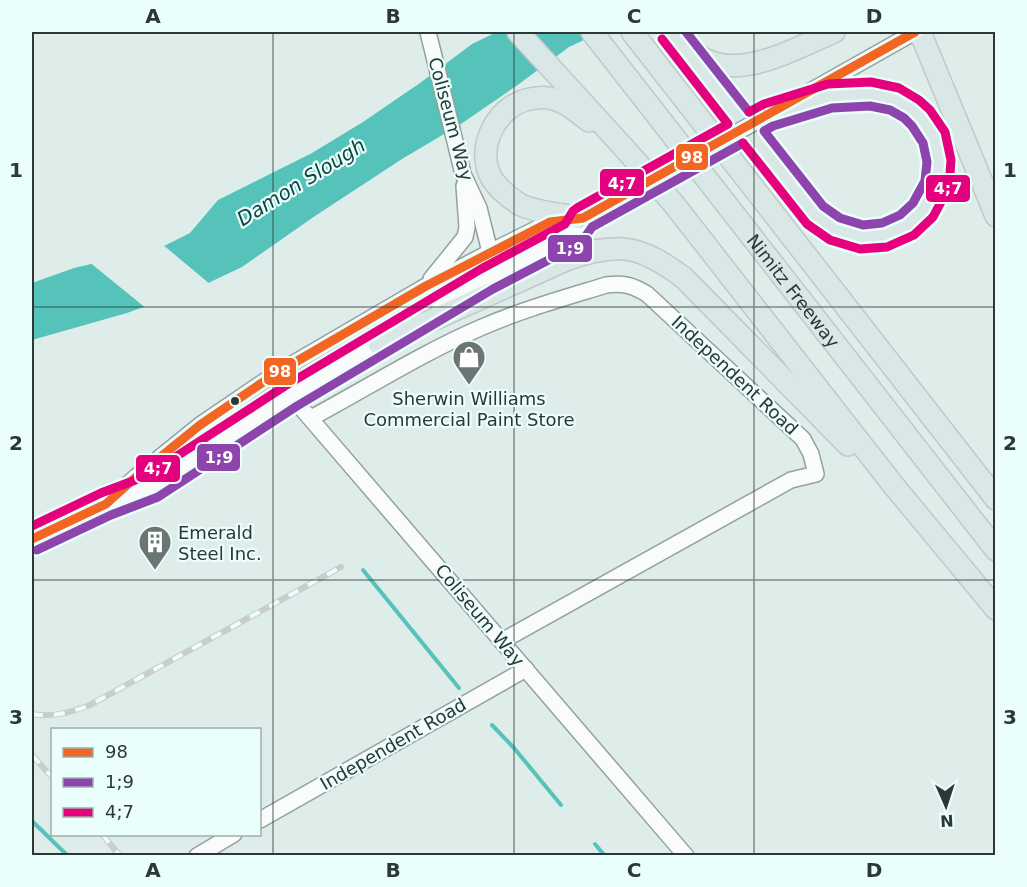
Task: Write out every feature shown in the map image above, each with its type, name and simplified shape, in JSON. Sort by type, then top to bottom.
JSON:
[{"type":"highway","points":[[518,32],[673,203],[894,486],[996,609]]},
{"type":"highway","name":"Nimitz Freeway","points":[[592,32],[996,550]]},
{"type":"highway","points":[[672,32],[700,57],[716,64],[734,66],[755,63],[834,32]]},
{"type":"highway","points":[[672,32],[815,215],[836,229],[862,237],[885,235],[907,225],[923,210],[937,185],[939,161],[934,138],[921,118],[911,108],[894,99],[871,94],[830,96],[768,115]]},
{"type":"highway","points":[[917,32],[996,216]]},
{"type":"highway","name":"Nimitz Freeway","points":[[635,35],[996,499]]},
{"type":"highway","points":[[583,218],[530,208],[519,204],[504,192],[492,178],[487,161],[487,144],[492,127],[503,113],[517,103],[536,98],[553,99],[569,106],[625,148]]},
{"type":"highway","points":[[379,344],[566,260],[588,252],[612,248],[636,250],[653,257],[684,278],[851,448],[894,486]]},
{"type":"street","name":"Coliseum Way","points":[[428,32],[463,174],[478,208],[490,252],[501,272]]},
{"type":"street","points":[[106,504],[200,425],[275,374],[426,286],[550,222],[583,218],[917,32]]},
{"type":"street","points":[[426,286],[465,237],[467,227],[463,174]]},
{"type":"street","points":[[32,539],[106,504],[151,487],[291,396],[501,272],[574,233],[583,218]]},
{"type":"street","name":"Independent Road","points":[[311,418],[448,343],[480,328],[521,312],[606,285],[621,284],[634,286],[647,294],[803,439],[811,454],[816,474],[791,480],[502,641]]},
{"type":"street","name":"Coliseum Way","points":[[275,374],[291,396],[686,855]]},
{"type":"street","name":"Independent Road","points":[[261,819],[526,669]]},
{"type":"street","points":[[197,855],[230,836]]},
{"type":"water","name":"Damon Slough","points":[[497,32],[601,32],[569,47],[461,124],[402,159],[242,267],[204,285],[127,313],[32,340],[32,283],[74,268],[160,248],[190,233],[218,200],[312,153],[363,122],[472,44]]},
{"type":"pier","points":[[162,244],[211,285],[147,309],[88,261]]},
{"type":"waterway","points":[[363,570],[459,688]]},
{"type":"waterway","points":[[492,725],[561,805]]},
{"type":"waterway","points":[[32,821],[68,856]]},
{"type":"waterway","points":[[595,844],[605,856]]},
{"type":"railway","points":[[32,714],[54,715],[90,705],[341,567]]},
{"type":"railway","points":[[32,755],[51,776]]},
{"type":"railway","points":[[104,836],[120,856]]},
{"type":"transit line","name":"1;9","points":[[686,32],[749,112]]},
{"type":"transit line","name":"98","points":[[32,539],[106,504],[200,425],[275,374],[426,286],[550,222],[583,218],[915,32]]},
{"type":"transit line","name":"4;7","points":[[32,526],[101,493],[146,476],[285,386],[481,269],[565,224],[577,208],[728,124],[662,39]]},
{"type":"transit line","name":"4;7","points":[[743,143],[807,224],[830,240],[860,249],[887,247],[914,235],[933,217],[949,187],[951,160],[945,132],[930,110],[899,88],[871,82],[828,84],[764,104],[749,112]]},
{"type":"transit line","name":"1;9","points":[[870,106],[890,110],[904,118],[923,143],[927,162],[925,181],[913,203],[900,215],[882,223],[863,225],[840,218],[823,206],[764,131],[773,126],[832,108],[870,106]]},
{"type":"transit line","name":"1;9","points":[[37,550],[111,515],[158,497],[297,406],[493,289],[581,243],[592,227],[743,143]]},
{"type":"place","name":"Sherwin Williams Commercial Paint Store","points":[[469,386]]},
{"type":"place","name":"Emerald Steel Inc.","points":[[155,571]]}]
